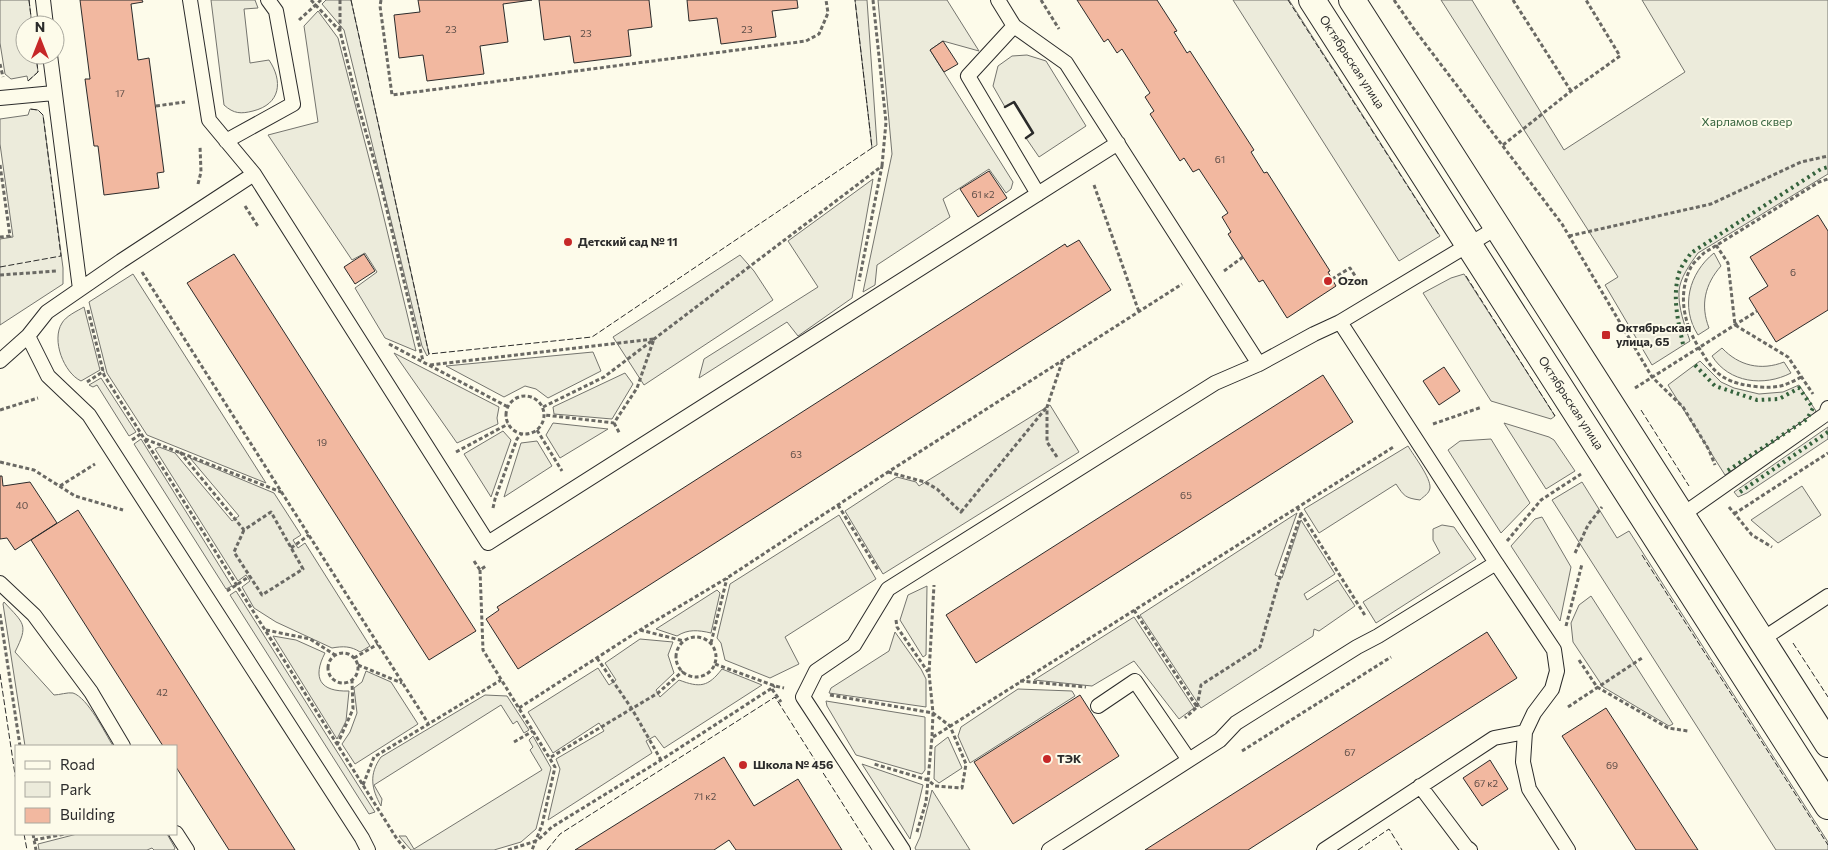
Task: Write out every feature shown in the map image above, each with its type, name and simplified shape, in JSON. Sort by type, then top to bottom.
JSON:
[{"type":"street","name":"Октябрьская улица","points":[[1312,0],[1828,806]]},
{"type":"street","points":[[1352,0],[1828,744]]},
{"type":"lane","points":[[43,0],[45,15]]},
{"type":"lane","points":[[190,0],[209,120],[254,174],[488,543],[1118,143]]},
{"type":"lane","points":[[226,141],[294,104],[276,11],[268,0]]},
{"type":"lane","points":[[998,0],[1014,26],[1066,63],[1260,364]]},
{"type":"lane","points":[[1014,26],[968,76],[1038,194]]},
{"type":"lane","points":[[51,65],[78,271],[83,296]]},
{"type":"lane","points":[[0,98],[54,92]]},
{"type":"lane","points":[[0,361],[28,336],[47,312],[83,296],[131,255],[254,174]]},
{"type":"lane","points":[[903,850],[804,697],[816,671],[854,645],[888,588],[1215,383],[1260,364],[1340,322],[1498,227]]},
{"type":"lane","points":[[1340,322],[1554,650],[1557,670],[1552,689],[1534,713],[1525,732],[1523,762],[1529,789],[1568,850]]},
{"type":"lane","points":[[28,336],[48,376],[88,415],[368,850]]},
{"type":"lane","points":[[1682,516],[1827,411]]},
{"type":"lane","points":[[1049,850],[1220,740],[1236,723],[1496,563]]},
{"type":"lane","points":[[0,582],[34,615],[90,692],[122,745]]},
{"type":"lane","points":[[1762,640],[1828,596]]},
{"type":"lane","points":[[1098,706],[1135,682],[1189,760]]},
{"type":"lane","points":[[1324,850],[1494,738],[1525,732]]},
{"type":"lane","points":[[1420,786],[1470,850]]},
{"type":"lane","points":[[177,835],[187,850]]},
{"type":"path","points":[[311,0],[340,31]]},
{"type":"path","points":[[340,0],[340,31],[358,106],[380,180],[423,361]]},
{"type":"path","points":[[381,0],[380,6],[392,94],[806,41],[819,34],[828,13],[826,0]]},
{"type":"path","points":[[853,312],[882,166],[886,122],[873,0]]},
{"type":"path","points":[[1041,0],[1062,33]]},
{"type":"path","points":[[1394,0],[1414,30],[1562,224],[1652,377],[1683,407],[1709,450],[1719,477],[1717,491],[1752,535],[1772,547]]},
{"type":"path","points":[[1513,0],[1570,91]]},
{"type":"path","points":[[1503,145],[1570,91],[1620,56],[1586,0]]},
{"type":"path","points":[[156,106],[191,102]]},
{"type":"path","points":[[200,144],[205,152]]},
{"type":"path","points":[[1568,236],[1711,204],[1801,162],[1828,156]]},
{"type":"path","points":[[1086,163],[1139,312]]},
{"type":"path","points":[[0,165],[10,236],[0,237]]},
{"type":"path","points":[[543,407],[604,377],[882,166]]},
{"type":"path","points":[[1801,377],[1782,386],[1761,387],[1743,385],[1727,380],[1716,372],[1692,338],[1686,321],[1683,301],[1685,282],[1692,266],[1704,253],[1819,182],[1828,179]]},
{"type":"path","points":[[233,188],[262,233]]},
{"type":"path","points":[[239,206],[246,208]]},
{"type":"path","points":[[1716,245],[1728,263],[1735,325]]},
{"type":"path","points":[[131,255],[428,723]]},
{"type":"path","points":[[519,708],[640,630],[727,578],[838,504],[1209,266],[1216,277],[1243,257]]},
{"type":"path","points":[[1332,279],[1350,268],[1363,288]]},
{"type":"path","points":[[0,275],[39,271],[78,271]]},
{"type":"path","points":[[83,296],[104,371],[397,840],[406,850]]},
{"type":"path","points":[[1631,391],[1757,311]]},
{"type":"path","points":[[1735,325],[1788,357],[1827,411]]},
{"type":"path","points":[[430,365],[654,339]]},
{"type":"path","points":[[545,415],[614,423],[637,388],[654,339]]},
{"type":"path","points":[[361,342],[390,344],[508,407]]},
{"type":"path","points":[[961,512],[1046,407],[1062,361]]},
{"type":"path","points":[[83,383],[104,371]]},
{"type":"path","points":[[521,397],[530,397],[537,400],[543,407],[545,415],[543,424],[530,434],[521,434],[513,430],[508,424],[506,415],[508,407],[513,400],[521,397]]},
{"type":"path","points":[[1046,407],[1047,442],[1069,476]]},
{"type":"path","points":[[932,737],[1428,425],[1482,407]]},
{"type":"path","points":[[437,462],[508,424]]},
{"type":"path","points":[[537,430],[573,489]]},
{"type":"path","points":[[521,434],[517,439],[495,499],[488,543],[480,570],[483,650],[555,767],[537,841]]},
{"type":"path","points":[[145,438],[282,493]]},
{"type":"path","points":[[180,452],[244,530]]},
{"type":"path","points":[[1734,514],[1828,453]]},
{"type":"path","points":[[0,462],[34,470],[75,496],[126,510]]},
{"type":"path","points":[[888,472],[925,482],[937,489],[961,512],[975,535]]},
{"type":"path","points":[[1496,563],[1504,543],[1541,500],[1584,472]]},
{"type":"path","points":[[838,504],[888,588],[897,627],[929,673]]},
{"type":"path","points":[[1575,553],[1588,525],[1604,504]]},
{"type":"path","points":[[1297,507],[1378,636]]},
{"type":"path","points":[[271,512],[303,569],[262,595],[234,552],[244,530],[271,512]]},
{"type":"path","points":[[1170,732],[1197,707],[1201,685],[1260,647],[1280,577],[1301,514]]},
{"type":"path","points":[[291,548],[309,535]]},
{"type":"path","points":[[470,554],[480,570]]},
{"type":"path","points":[[1554,650],[1563,636],[1582,564]]},
{"type":"path","points":[[480,570],[488,565]]},
{"type":"path","points":[[915,838],[926,802],[932,737],[933,713],[929,673],[935,577]]},
{"type":"path","points":[[711,643],[727,578]]},
{"type":"path","points":[[1134,610],[1197,707]]},
{"type":"path","points":[[0,614],[20,745]]},
{"type":"path","points":[[265,630],[310,639],[335,655]]},
{"type":"path","points":[[640,630],[685,641]]},
{"type":"path","points":[[695,637],[711,643],[716,660],[711,670],[700,676],[688,675],[683,671],[677,661],[677,656],[681,645],[685,641],[695,637]]},
{"type":"path","points":[[354,658],[378,644]]},
{"type":"path","points":[[345,653],[354,658],[358,665],[358,672],[352,680],[339,683],[331,678],[327,668],[335,655],[345,653]]},
{"type":"path","points":[[1238,754],[1397,653]]},
{"type":"path","points":[[597,658],[632,709],[661,760]]},
{"type":"path","points":[[1567,707],[1642,658]]},
{"type":"path","points":[[358,665],[402,683]]},
{"type":"path","points":[[551,758],[658,693],[683,671]]},
{"type":"path","points":[[337,744],[353,709],[352,680]]},
{"type":"path","points":[[363,785],[374,758],[428,723],[501,680]]},
{"type":"path","points":[[1020,682],[1085,686],[1098,706]]},
{"type":"path","points":[[531,850],[552,826],[661,760],[775,686]]},
{"type":"path","points":[[845,761],[859,760],[928,780],[935,786],[962,788],[966,764],[950,726],[933,713]]},
{"type":"path","points":[[514,742],[533,731]]},
{"type":"path","points":[[33,835],[36,850]]},
{"type":"path","points":[[34,840],[60,835]]},
{"type":"path","points":[[508,850],[537,841]]},
{"type":"green space","points":[[0,0],[29,0],[31,15],[15,15],[15,65],[37,65],[38,72],[28,81],[27,76],[11,79],[5,74],[0,43]]},
{"type":"green space","points":[[211,0],[255,0],[258,8],[244,9],[250,63],[269,60],[276,76],[277,84],[277,91],[274,97],[262,108],[241,113],[234,112],[224,105]]},
{"type":"green space","points":[[326,0],[351,0],[429,354],[427,356],[422,346],[344,30],[322,4]]},
{"type":"green space","points":[[855,0],[867,0],[877,145],[872,148]]},
{"type":"green space","points":[[878,0],[947,0],[979,51],[943,41],[930,50],[1013,182],[1011,189],[1006,193],[989,169],[943,199],[950,217],[877,265],[875,285],[863,292],[892,154]]},
{"type":"green space","points":[[1233,0],[1289,0],[1440,236],[1399,261]]},
{"type":"green space","name":"Харламов сквер","points":[[1441,0],[1472,0],[1564,150],[1685,72],[1642,0],[1828,0],[1828,174],[1698,253],[1683,276],[1679,291],[1681,310],[1690,341],[1652,365],[1605,285],[1618,277]]},
{"type":"green space","points":[[318,11],[338,38],[416,351],[385,338],[355,288],[377,272],[365,253],[352,260],[268,135],[318,122],[304,26]]},
{"type":"green space","points":[[1027,55],[1046,61],[1086,126],[1039,157],[1026,138],[1033,133],[1015,102],[1005,107],[993,86],[998,66],[1012,56]]},
{"type":"green space","points":[[30,109],[38,110],[43,115],[63,268],[63,284],[0,325],[0,239],[13,237],[0,144],[0,119],[28,115]]},
{"type":"green space","points":[[873,179],[852,298],[798,336],[787,322],[699,378],[704,359],[818,287],[788,241]]},
{"type":"green space","points":[[1714,253],[1721,266],[1711,280],[1706,295],[1705,311],[1709,328],[1698,335],[1689,313],[1690,291],[1698,270]]},
{"type":"green space","points":[[740,255],[754,271],[773,300],[644,385],[613,337]]},
{"type":"green space","points":[[133,274],[266,483],[147,435],[107,373],[89,302]]},
{"type":"green space","points":[[1464,274],[1555,416],[1551,419],[1491,401],[1423,293],[1451,278]]},
{"type":"green space","points":[[84,307],[100,370],[81,381],[69,371],[65,364],[61,355],[58,338],[59,330],[64,320]]},
{"type":"green space","points":[[1722,348],[1736,359],[1751,365],[1767,366],[1784,362],[1791,373],[1770,380],[1759,381],[1737,377],[1719,365],[1712,356]]},
{"type":"green space","points":[[593,352],[601,371],[548,398],[536,389],[525,386],[504,397],[446,366]]},
{"type":"green space","points":[[394,353],[499,407],[498,424],[457,443]]},
{"type":"green space","points":[[1700,361],[1721,382],[1734,388],[1759,394],[1783,392],[1799,385],[1816,411],[1808,421],[1725,475],[1668,385]]},
{"type":"green space","points":[[625,373],[633,384],[612,419],[554,414],[553,407]]},
{"type":"green space","points":[[101,378],[136,432],[129,436],[97,385],[93,387],[89,385]]},
{"type":"green space","points":[[1050,405],[1079,452],[883,574],[845,511],[897,477],[916,482],[919,486]]},
{"type":"green space","points":[[553,423],[608,429],[560,458],[546,435]]},
{"type":"green space","points":[[1504,423],[1554,440],[1575,471],[1546,489]]},
{"type":"green space","points":[[1828,427],[1828,439],[1747,493],[1738,497],[1734,492]]},
{"type":"green space","points":[[503,431],[511,440],[491,497],[464,454]]},
{"type":"green space","points":[[141,439],[232,586],[226,589],[134,444]]},
{"type":"green space","points":[[1491,439],[1530,503],[1501,533],[1448,450],[1460,441]]},
{"type":"green space","points":[[537,441],[552,466],[504,497],[521,443]]},
{"type":"green space","points":[[1408,446],[1422,467],[1430,484],[1429,492],[1426,495],[1420,500],[1408,497],[1403,494],[1396,484],[1319,533],[1304,509]]},
{"type":"green space","points":[[159,447],[175,453],[232,521],[239,516],[190,458],[274,493],[301,535],[293,540],[298,548],[305,543],[370,646],[360,652],[347,647],[332,648],[276,622],[254,608],[242,587],[250,581],[246,575],[238,581],[155,449]]},
{"type":"green space","points":[[1582,482],[1617,538],[1629,531],[1828,842],[1828,850],[1776,850],[1552,500]]},
{"type":"green space","points":[[1802,486],[1821,515],[1778,543],[1751,520]]},
{"type":"green space","points":[[1297,513],[1275,575],[1282,578],[1301,520],[1335,574],[1304,594],[1307,600],[1338,580],[1355,606],[1319,631],[1314,629],[1313,636],[1201,708],[1140,615]]},
{"type":"green space","points":[[839,515],[876,579],[785,637],[799,664],[770,678],[725,660],[721,643],[717,638],[730,584]]},
{"type":"green space","points":[[1542,517],[1571,567],[1560,621],[1511,546],[1535,519]]},
{"type":"green space","points":[[1442,525],[1454,527],[1476,559],[1376,623],[1363,602],[1440,553],[1433,540],[1433,529]]},
{"type":"green space","points":[[927,586],[926,655],[923,657],[900,620],[908,595]]},
{"type":"green space","points":[[717,590],[720,593],[711,633],[693,631],[677,636],[656,629]]},
{"type":"green space","points":[[236,591],[375,812],[369,814],[230,595]]},
{"type":"green space","points":[[1591,596],[1673,724],[1669,726],[1603,687],[1573,642],[1571,623],[1579,605]]},
{"type":"green space","points":[[4,602],[16,615],[22,625],[22,635],[15,652],[54,695],[73,693],[79,696],[96,716],[112,745],[25,745]]},
{"type":"green space","points":[[1134,617],[1194,708],[1179,719],[1134,661],[1092,686],[1034,680]]},
{"type":"green space","points":[[895,632],[926,679],[926,707],[829,693],[831,688],[889,651]]},
{"type":"green space","points":[[273,636],[296,640],[325,653],[319,670],[321,682],[331,689],[349,691],[346,721],[337,739]]},
{"type":"green space","points":[[640,639],[673,642],[668,655],[674,673],[656,690],[660,697],[679,680],[698,685],[703,684],[712,679],[722,669],[762,685],[664,748],[655,736],[646,741],[652,753],[548,820],[560,769],[556,759],[604,731],[599,723],[553,753],[528,712],[598,668],[609,685],[616,680],[605,663]]},
{"type":"green space","points":[[366,671],[391,682],[418,724],[355,764],[342,744],[350,732],[357,713],[354,688],[362,682]]},
{"type":"green space","points":[[1018,689],[1072,691],[1075,696],[970,763],[958,736],[961,727]]},
{"type":"green space","points":[[485,695],[507,696],[529,730],[524,733],[517,721],[513,724],[501,705],[374,785],[382,799],[381,806],[373,787],[373,775],[381,757]]},
{"type":"green space","points":[[826,701],[925,717],[925,770],[922,774],[856,755],[827,706]]},
{"type":"green space","points":[[533,736],[551,768],[536,829],[521,842],[494,850],[411,850],[399,836],[406,836],[414,849],[542,770],[530,750],[533,747],[529,740]]},
{"type":"green space","points":[[948,737],[962,768],[939,783],[934,779],[935,747]]},
{"type":"green space","points":[[862,764],[923,785],[910,839]]},
{"type":"green space","points":[[932,790],[970,850],[916,850]]},
{"type":"green space","points":[[73,835],[168,835],[175,848],[174,850],[154,850],[152,848],[147,850],[39,850],[38,844]]},
{"type":"building","points":[[80,0],[142,0],[143,2],[131,4],[138,60],[149,58],[164,172],[157,173],[159,188],[104,195],[98,146],[94,146],[85,79],[90,79]]},
{"type":"building","points":[[418,0],[532,0],[503,4],[508,42],[480,46],[484,74],[427,81],[423,55],[399,58],[394,15],[420,12]]},
{"type":"building","points":[[539,0],[649,0],[652,27],[628,30],[631,56],[574,63],[570,36],[544,40]]},
{"type":"building","points":[[687,0],[797,0],[798,8],[772,11],[776,37],[721,44],[717,18],[689,21]]},
{"type":"building","points":[[1077,0],[1157,0],[1177,31],[1174,32],[1187,53],[1190,51],[1254,150],[1251,152],[1264,173],[1267,172],[1330,271],[1328,272],[1336,286],[1287,318],[1263,280],[1259,282],[1228,234],[1231,232],[1222,217],[1228,213],[1199,169],[1193,172],[1184,158],[1180,161],[1150,114],[1154,111],[1145,97],[1150,93],[1122,49],[1117,53],[1108,39],[1104,42]]},
{"type":"building","points":[[943,41],[958,64],[944,72],[930,50]]},
{"type":"building","points":[[989,171],[1007,198],[978,217],[960,189]]},
{"type":"building","points":[[1818,215],[1828,231],[1828,310],[1776,342],[1749,298],[1768,286],[1750,257]]},
{"type":"building","points":[[1079,240],[1111,290],[518,669],[486,619],[499,610],[497,607],[1065,244],[1067,247]]},
{"type":"building","points":[[234,254],[476,631],[429,660],[187,283]]},
{"type":"building","points":[[364,254],[375,271],[355,284],[344,267]]},
{"type":"building","points":[[1444,367],[1460,391],[1439,405],[1423,381]]},
{"type":"building","points":[[1323,375],[1353,422],[976,663],[946,615]]},
{"type":"building","points":[[0,476],[2,476],[3,486],[30,482],[57,523],[15,550],[7,538],[0,539]]},
{"type":"building","points":[[78,510],[295,850],[229,850],[178,770],[178,745],[162,745],[31,540]]},
{"type":"building","points":[[1487,632],[1517,678],[1248,850],[1145,850]]},
{"type":"building","name":"ТЭК","points":[[1080,695],[1119,756],[1013,824],[974,762]]},
{"type":"building","points":[[1606,708],[1698,850],[1636,850],[1562,736]]},
{"type":"building","points":[[724,757],[754,806],[798,779],[842,850],[736,850],[729,840],[714,850],[575,850]]},
{"type":"building","points":[[1490,760],[1508,789],[1482,806],[1463,778]]},
{"type":"hedge","points":[[1683,344],[1676,309],[1676,291],[1680,270],[1691,253],[1821,169],[1828,167]]},
{"type":"hedge","points":[[1695,365],[1715,386],[1757,400],[1779,399],[1799,388],[1813,408],[1807,419],[1727,471]]},
{"type":"hedge","points":[[1740,492],[1828,432]]},
{"type":"fence","points":[[29,0],[31,15]]},
{"type":"fence","points":[[351,0],[429,354],[592,337],[872,148],[855,0]]},
{"type":"fence","points":[[1288,0],[1439,235]]},
{"type":"fence","points":[[28,81],[38,72],[37,65]]},
{"type":"fence","points":[[0,267],[61,256],[43,115],[38,110],[30,109]]},
{"type":"fence","points":[[1466,276],[1555,416]]},
{"type":"fence","points":[[1641,410],[1689,486]]},
{"type":"fence","points":[[1642,555],[1828,845]]},
{"type":"fence","points":[[1793,643],[1828,697]]},
{"type":"fence","points":[[0,674],[15,774]]},
{"type":"fence","points":[[547,850],[560,834],[775,697],[872,850]]},
{"type":"fence","points":[[1358,850],[1389,829],[1402,850]]},
{"type":"fence","points":[[24,835],[27,850]]},
{"type":"wall","points":[[1005,107],[1014,102],[1033,133],[1026,138]]},
{"type":"place","name":"Детский сад № 11","points":[[568,242]]},
{"type":"place","name":"Ozon","points":[[1328,281]]},
{"type":"place","name":"Октябрьская улица, 65","points":[[1606,335]]},
{"type":"place","name":"ТЭК","points":[[1047,759]]},
{"type":"place","name":"Школа № 456","points":[[743,765]]}]
